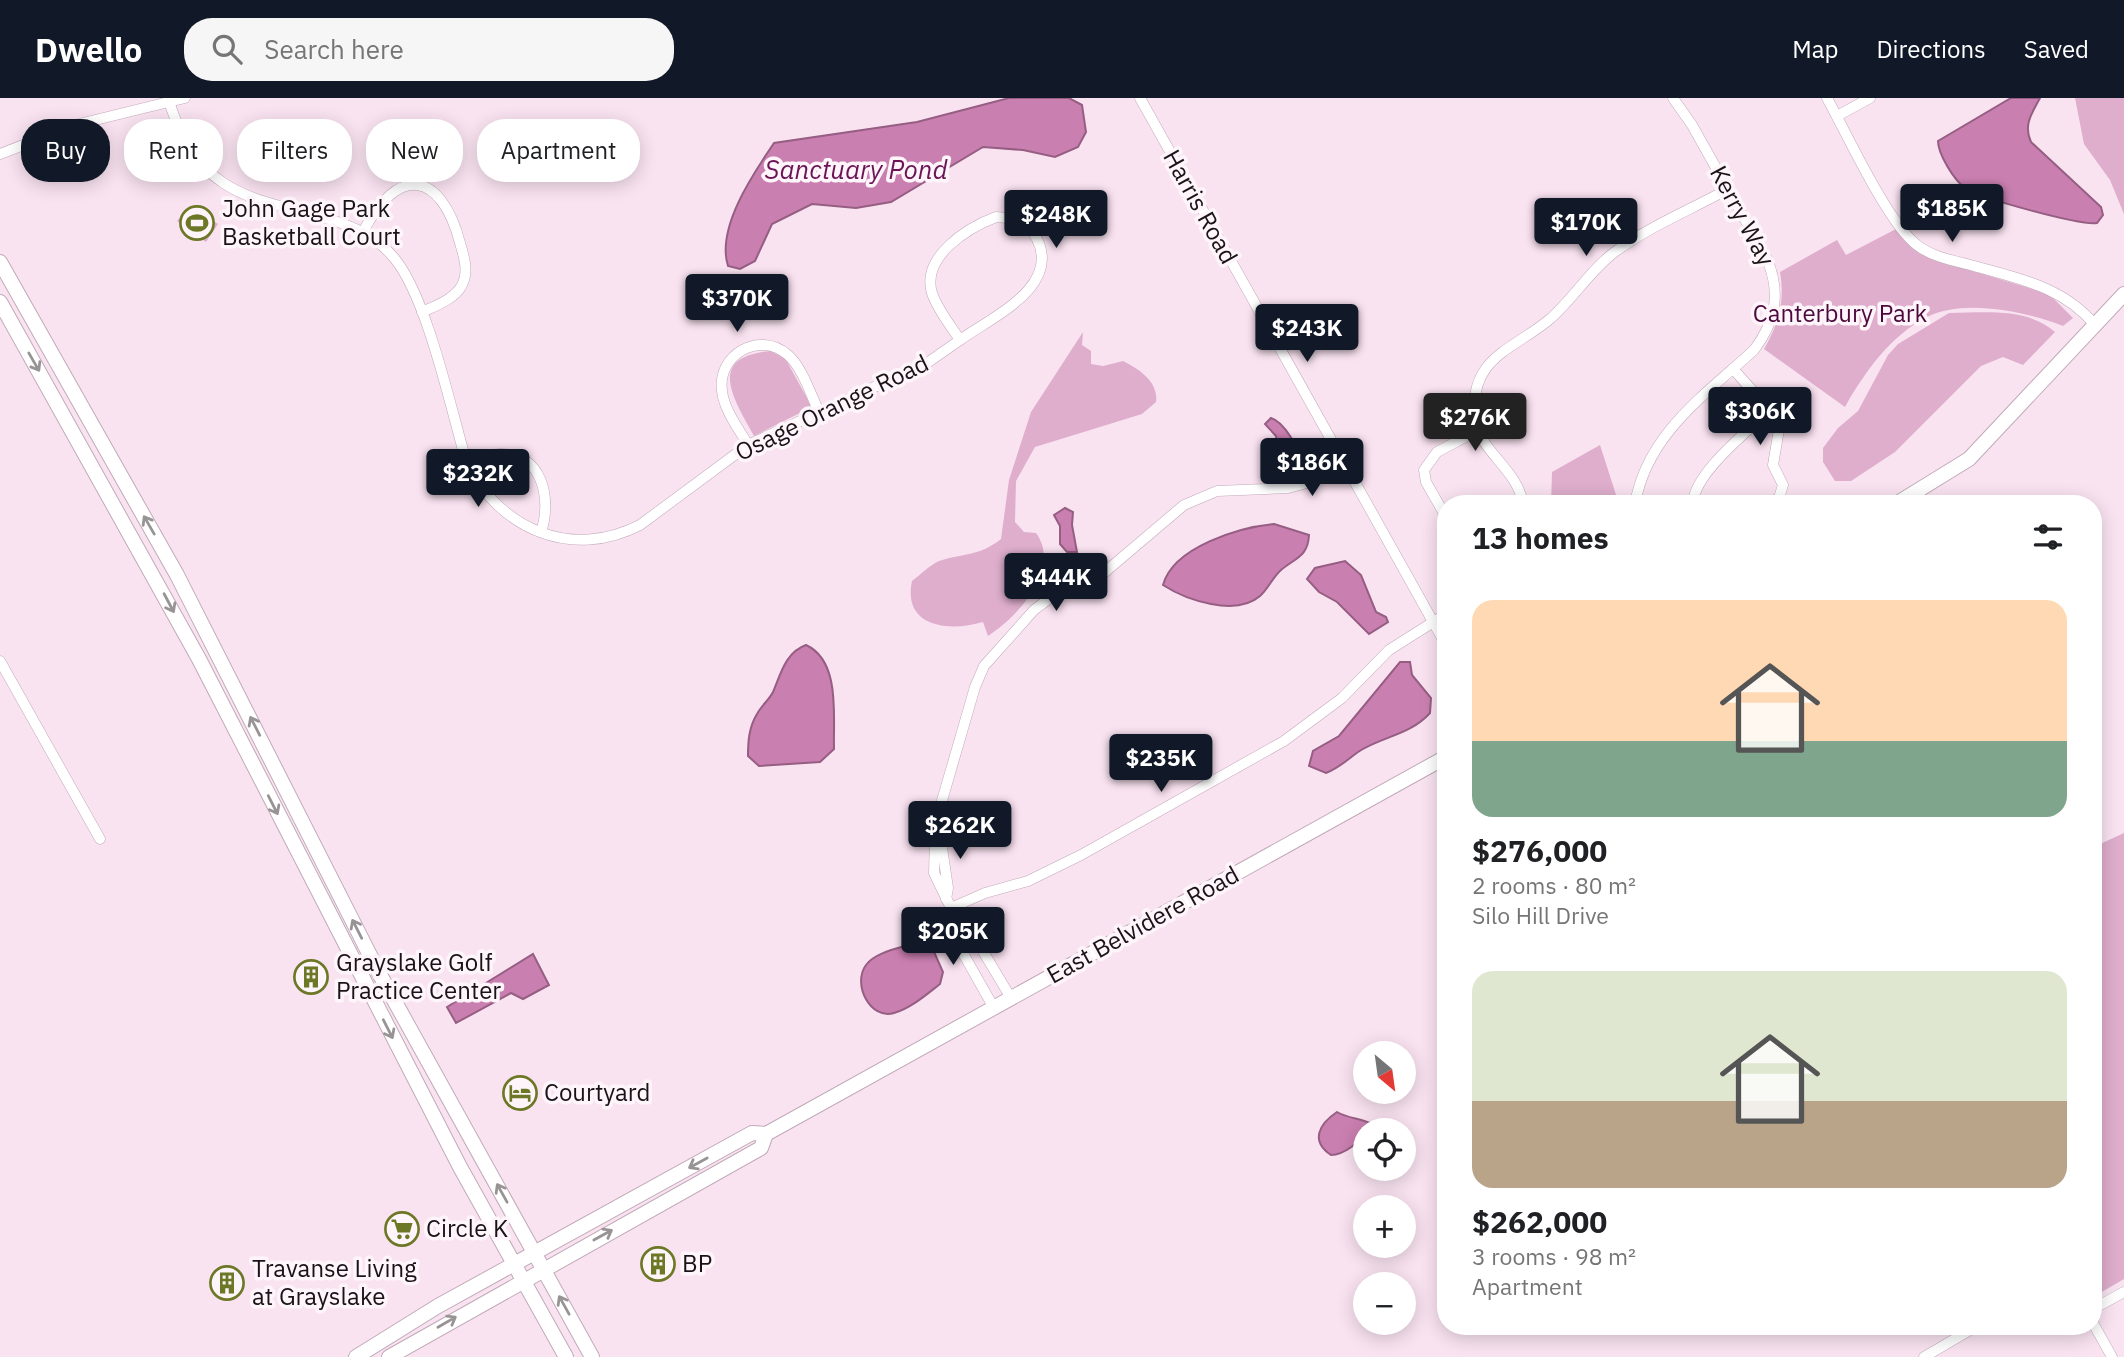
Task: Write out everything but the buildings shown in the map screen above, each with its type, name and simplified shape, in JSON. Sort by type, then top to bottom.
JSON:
[{"type":"main road","points":[[0,261],[177,575],[379,973],[592,1357]]},
{"type":"main road","points":[[1912,495],[1969,459],[2124,294]]},
{"type":"main road","points":[[0,302],[200,659],[415,1082],[566,1357]]},
{"type":"main road","name":"East Belvidere Road","points":[[356,1357],[515,1264],[752,1133],[766,1134],[1437,762]]},
{"type":"main road","name":"East Belvidere Road","points":[[389,1357],[523,1279],[761,1148],[766,1134]]},
{"type":"street","points":[[0,154],[75,125],[186,98]]},
{"type":"street","name":"Harris Road","points":[[1140,98],[1437,628]]},
{"type":"street","name":"Kerry Way","points":[[1637,495],[1647,461],[1667,432],[1766,334],[1776,302],[1770,266],[1692,125],[1673,98]]},
{"type":"street","points":[[1827,98],[1895,222],[1916,244],[1942,257],[2054,290],[2079,306],[2095,325]]},
{"type":"street","points":[[1837,116],[1870,98]]},
{"type":"street","name":"Osage Orange Road","points":[[169,102],[179,133],[189,149],[201,164],[234,192],[356,227],[395,258],[415,293],[467,464],[480,488],[506,515],[563,539],[582,540],[624,534],[748,445],[927,363],[960,340],[1029,291],[1041,267],[1040,247],[1029,227],[1009,218],[988,220],[954,242],[934,264],[931,271],[932,294],[960,340]]},
{"type":"street","points":[[363,232],[379,205],[396,190],[420,186],[442,197],[457,229],[465,262],[465,276],[456,293],[422,312]]},
{"type":"street","points":[[1520,495],[1513,476],[1478,430],[1476,394],[1491,359],[1549,319],[1618,249],[1728,189]]},
{"type":"street","points":[[748,445],[726,406],[722,387],[724,368],[732,357],[744,348],[765,345],[789,356],[819,412]]},
{"type":"street","points":[[1733,369],[1770,410],[1779,429],[1773,465],[1783,485],[1780,495]]},
{"type":"street","points":[[1694,495],[1695,489],[1702,481],[1770,410]]},
{"type":"street","points":[[1437,501],[1426,482],[1424,470],[1437,452],[1478,430]]},
{"type":"street","points":[[467,464],[497,454],[509,454],[531,466],[546,494],[548,506],[541,532]]},
{"type":"street","points":[[994,1008],[951,932],[939,826],[941,804],[978,678],[999,646],[1034,610],[1058,592],[1105,572],[1184,505],[1217,491],[1288,488],[1307,483],[1346,465]]},
{"type":"street","points":[[950,908],[985,893],[1028,881],[1080,855],[1284,741],[1334,705],[1389,650],[1437,619]]},
{"type":"street","points":[[0,661],[100,839]]},
{"type":"street","points":[[950,908],[966,923],[1011,998]]},
{"type":"street","points":[[2102,1304],[2124,1292]]},
{"type":"street","points":[[1924,1357],[1961,1335]]},
{"type":"street","points":[[2100,1335],[2112,1357]]},
{"type":"green space","points":[[2075,98],[2124,98],[2124,214],[2110,180],[2084,144]]},
{"type":"green space","name":"John Gage Park Basketball Court","points":[[190,206],[218,224],[206,242],[177,221]]},
{"type":"green space","name":"Canterbury Park","points":[[1896,229],[1933,259],[2049,294],[2073,318],[2063,326],[2032,316],[1995,309],[1959,308],[1942,311],[1914,325],[1890,344],[1845,407],[1764,349],[1780,312],[1780,272],[1837,240],[1846,255]]},
{"type":"green space","points":[[1991,312],[2018,315],[2031,318],[2055,332],[2023,365],[2003,357],[1981,366],[1895,452],[1851,481],[1835,481],[1823,462],[1823,448],[1838,428],[1858,411],[1888,355],[1898,344],[1949,313]]},
{"type":"green space","points":[[1083,332],[1082,345],[1091,351],[1091,364],[1103,366],[1123,361],[1129,364],[1151,382],[1156,402],[1142,414],[1035,447],[1016,481],[1015,522],[1024,532],[1036,533],[1043,547],[1044,561],[1033,590],[1012,617],[988,636],[983,622],[957,626],[931,623],[914,609],[911,597],[912,581],[939,561],[978,552],[1001,539],[1009,480],[1031,412]]},
{"type":"green space","points":[[770,351],[785,358],[812,407],[754,436],[733,394],[731,371],[737,362],[750,355]]},
{"type":"green space","points":[[1600,445],[1616,495],[1551,495],[1552,472]]},
{"type":"green space","points":[[2124,833],[2124,1279],[2102,1292],[2102,843]]},
{"type":"water","name":"Sanctuary Pond","points":[[1009,98],[1069,98],[1082,105],[1086,132],[1078,147],[1055,157],[1023,150],[983,147],[891,202],[856,208],[812,204],[772,224],[755,261],[740,269],[728,266],[727,235],[732,219],[747,186],[774,143],[917,122]]},
{"type":"water","points":[[2011,98],[2040,98],[2028,125],[2031,142],[2101,207],[2103,215],[2097,223],[2052,216],[1989,198],[1965,188],[1952,173],[1938,141]]},
{"type":"water","points":[[1271,418],[1290,436],[1301,461],[1288,464],[1279,459],[1276,436],[1265,424]]},
{"type":"water","points":[[1065,508],[1073,512],[1072,525],[1077,552],[1067,552],[1060,544],[1060,526],[1054,515]]},
{"type":"water","points":[[1274,524],[1309,535],[1308,542],[1303,553],[1281,570],[1263,593],[1250,602],[1225,606],[1211,604],[1184,596],[1163,585],[1169,572],[1180,560],[1210,541],[1244,529]]},
{"type":"water","points":[[1345,561],[1361,575],[1376,612],[1386,617],[1388,622],[1369,634],[1337,602],[1319,592],[1307,579],[1315,568]]},
{"type":"water","points":[[806,645],[817,653],[830,677],[834,706],[834,749],[820,762],[759,766],[748,756],[752,724],[773,692],[789,658]]},
{"type":"water","points":[[1400,662],[1410,662],[1412,675],[1431,698],[1430,713],[1413,727],[1367,747],[1331,771],[1326,773],[1309,766],[1313,751],[1339,736]]},
{"type":"water","points":[[915,943],[931,945],[943,972],[940,984],[900,1011],[885,1014],[878,1011],[871,1006],[862,990],[862,973],[866,965],[882,954]]},
{"type":"water","points":[[533,954],[549,985],[523,999],[511,993],[456,1023],[447,1007]]},
{"type":"water","points":[[1337,1112],[1354,1118],[1353,1145],[1341,1153],[1331,1155],[1324,1150],[1319,1133]]},
{"type":"place","name":"John Gage Park Basketball Court","points":[[197,223]]},
{"type":"place","name":"Grayslake Golf Practice Center","points":[[311,977]]},
{"type":"place","name":"Courtyard","points":[[520,1093]]},
{"type":"place","name":"Circle K","points":[[402,1229]]},
{"type":"place","name":"BP","points":[[658,1264]]},
{"type":"place","name":"Travanse Living at Grayslake","points":[[227,1283]]}]
